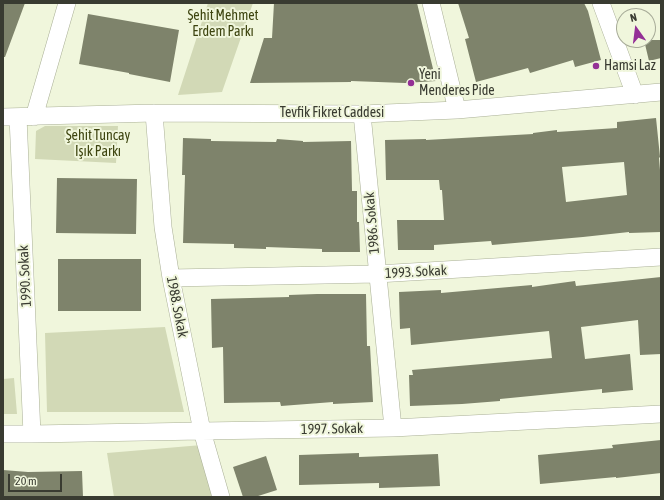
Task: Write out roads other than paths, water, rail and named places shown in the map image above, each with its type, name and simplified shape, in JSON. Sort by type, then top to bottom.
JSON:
[{"type":"street","name":"1990. Sokak","points":[[32,434],[18,117],[67,3]]},
{"type":"street","points":[[431,3],[457,110]]},
{"type":"street","points":[[602,3],[635,95]]},
{"type":"street","name":"Tevfik Fikret Caddesi","points":[[18,117],[154,113],[362,114],[457,110],[661,92]]},
{"type":"street","name":"1988. Sokak","points":[[154,113],[163,227],[171,278],[202,430],[221,497]]},
{"type":"street","name":"1986. Sokak","points":[[362,114],[392,428]]},
{"type":"street","name":"1993. Sokak","points":[[171,278],[377,274],[661,257]]},
{"type":"street","name":"1997. Sokak","points":[[3,434],[392,428],[661,414]]},
{"type":"place","name":"Hamsi Laz","points":[[596,66]]},
{"type":"place","name":"Yeni Menderes Pide","points":[[411,83]]},
{"type":"park label","name":"Şehit Mehmet Erdem Parkı","points":[[223,24]]},
{"type":"park label","name":"Şehit Tuncay Işık Parkı","points":[[98,144]]}]
